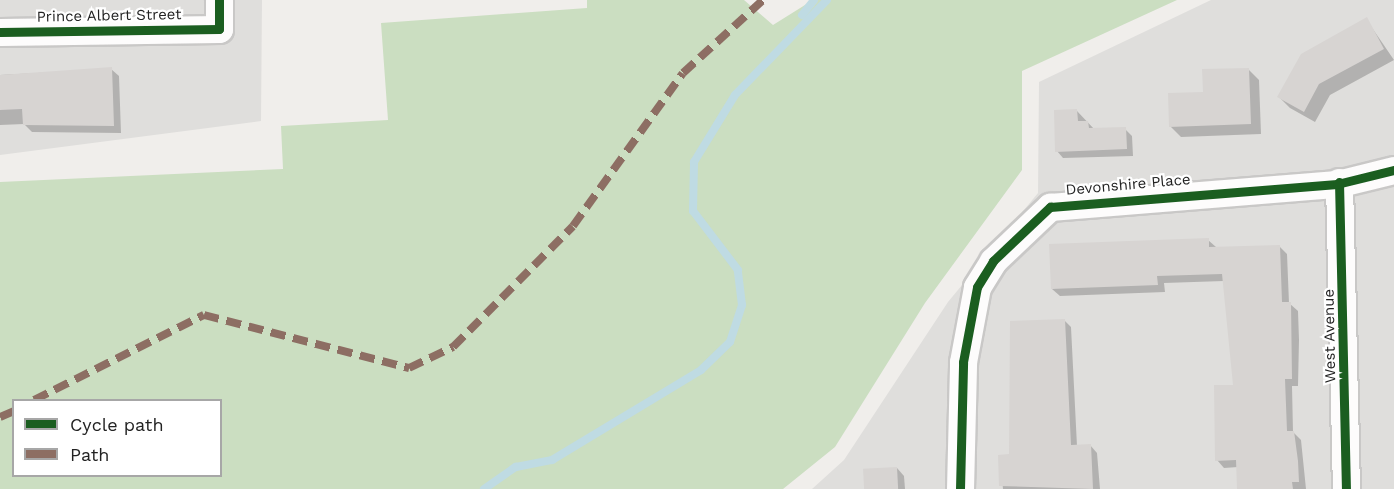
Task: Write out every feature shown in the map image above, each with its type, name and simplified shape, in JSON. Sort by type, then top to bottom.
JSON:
[{"type":"street","name":"Prince Albert Street","points":[[0,32],[219,29],[219,0]]},
{"type":"street","name":"Devonshire Place","points":[[960,489],[968,315],[993,261],[1050,207],[1083,202],[1340,182],[1394,170]]},
{"type":"street","name":"West Avenue","points":[[1340,182],[1346,489]]},
{"type":"shaded area","points":[[0,0],[262,0],[261,121],[0,155]]},
{"type":"shaded area","points":[[1211,0],[1394,0],[1394,489],[812,489],[844,460],[948,302],[1038,193],[1039,82]]},
{"type":"green space","points":[[587,0],[744,0],[773,25],[813,0],[1177,0],[1022,71],[1022,170],[925,303],[835,447],[783,489],[0,489],[0,182],[283,169],[281,126],[388,120],[381,23],[587,8]]},
{"type":"building","points":[[1367,17],[1384,49],[1319,84],[1304,112],[1277,97],[1301,54]]},
{"type":"building","points":[[112,67],[114,126],[23,125],[22,109],[0,110],[0,75]]},
{"type":"building","points":[[1249,68],[1251,124],[1169,127],[1168,93],[1203,92],[1202,69]]},
{"type":"building","points":[[1077,109],[1078,121],[1088,121],[1089,128],[1126,127],[1127,149],[1055,152],[1054,110]]},
{"type":"building","points":[[1209,238],[1209,247],[1280,245],[1282,302],[1291,302],[1292,379],[1285,379],[1287,431],[1294,431],[1298,461],[1299,482],[1292,482],[1293,489],[1237,489],[1236,460],[1215,461],[1214,385],[1233,385],[1222,274],[1157,276],[1158,285],[1051,289],[1049,244]]},
{"type":"building","points":[[1065,319],[1071,445],[1091,444],[1093,489],[999,486],[998,455],[1009,454],[1010,321]]},
{"type":"building","points":[[897,467],[898,489],[864,489],[863,469]]},
{"type":"waterway","points":[[802,15],[814,0]]},
{"type":"waterway","points":[[484,489],[516,467],[552,460],[701,370],[730,342],[742,305],[738,270],[693,211],[694,162],[735,95],[827,0]]},
{"type":"marked path","points":[[36,399],[204,315],[409,368],[453,347],[573,226],[683,73],[763,0]]},
{"type":"marked path","points":[[0,417],[12,412]]},
{"type":"cycle path","points":[[0,32],[219,29],[219,0]]},
{"type":"cycle path","points":[[960,489],[963,362],[977,287],[993,261],[1050,207],[1337,184],[1394,170]]},
{"type":"cycle path","points":[[1339,182],[1346,489]]}]
